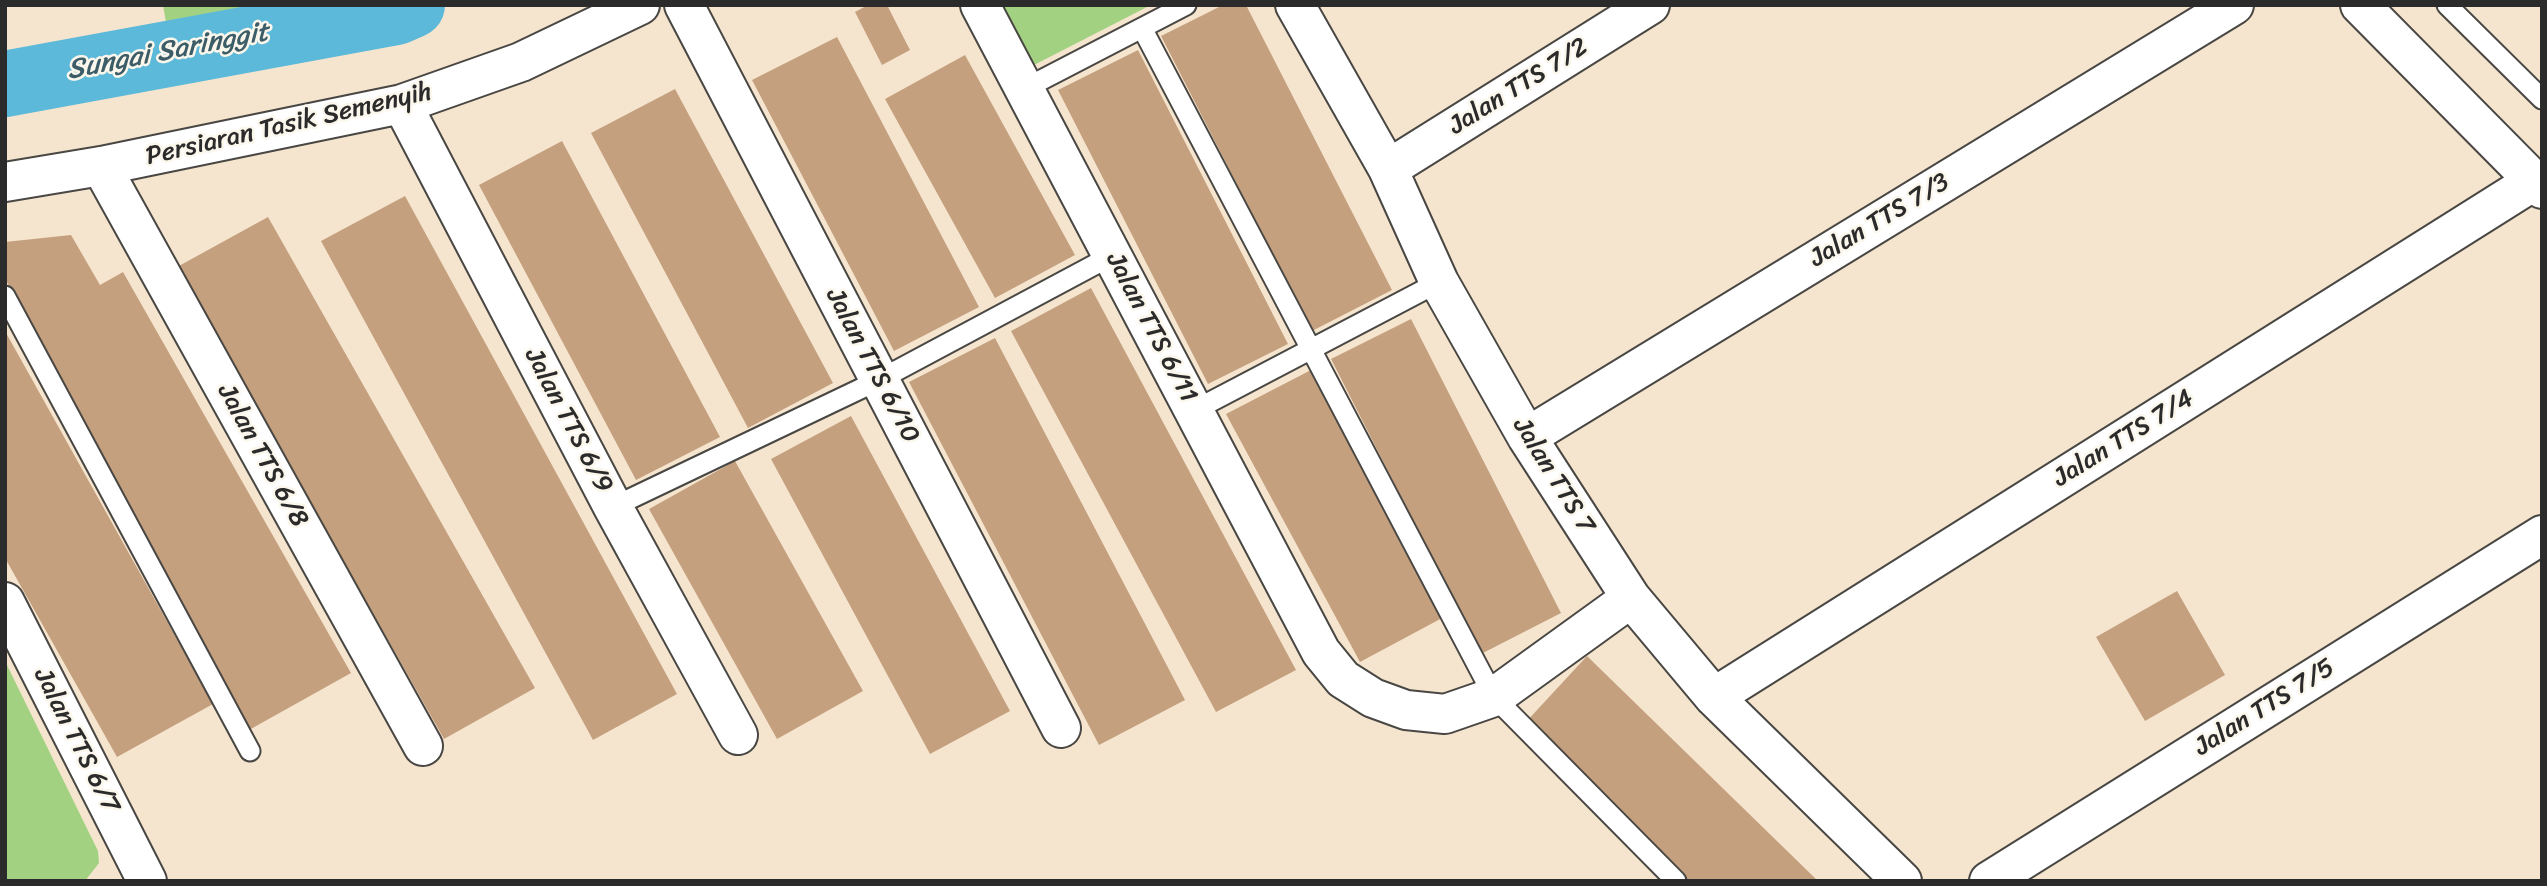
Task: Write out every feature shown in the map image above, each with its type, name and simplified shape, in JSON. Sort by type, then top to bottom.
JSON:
[{"type":"street","name":"Persiaran Tasik Semenyih","points":[[5,182],[101,166],[402,104],[521,62],[640,5]]},
{"type":"street","name":"Jalan TTS 6/10","points":[[684,5],[1060,727]]},
{"type":"street","name":"Jalan TTS 6/11","points":[[980,5],[1321,652],[1343,679],[1373,698],[1406,710],[1445,715],[1494,697],[1631,598]]},
{"type":"street","name":"Jalan TTS 7","points":[[1294,5],[1388,169],[1439,282],[1527,437],[1631,598],[1714,697],[1902,881]]},
{"type":"street","name":"Jalan TTS 7/2","points":[[1388,169],[1650,5]]},
{"type":"street","name":"Jalan TTS 7/3","points":[[1527,437],[2234,5]]},
{"type":"street","points":[[2360,5],[2538,185]]},
{"type":"street","name":"Jalan TTS 6/9","points":[[402,104],[613,507],[738,735]]},
{"type":"street","name":"Jalan TTS 6/8","points":[[101,166],[423,746]]},
{"type":"street","name":"Jalan TTS 7/4","points":[[1714,697],[2538,185]]},
{"type":"street","name":"Jalan TTS 7/5","points":[[1989,881],[2542,535]]},
{"type":"street","name":"Jalan TTS 6/7","points":[[11,624],[135,878]]},
{"type":"lane","points":[[1024,89],[1186,5]]},
{"type":"lane","points":[[2447,5],[2542,99]]},
{"type":"lane","points":[[1142,28],[1494,697],[1676,881]]},
{"type":"lane","points":[[613,507],[879,380],[1111,256]]},
{"type":"lane","points":[[1195,410],[1439,282]]},
{"type":"lane","points":[[5,296],[250,751]]},
{"type":"green space","points":[[163,5],[286,5],[167,28]]},
{"type":"green space","points":[[1001,5],[1151,5],[1034,65]]},
{"type":"green space","points":[[5,661],[98,851],[99,863],[85,881],[5,881]]},
{"type":"building","points":[[868,5],[887,5],[910,50],[882,65],[855,12]]},
{"type":"building","points":[[1223,5],[1246,5],[1392,290],[1312,331],[1161,36]]},
{"type":"building","points":[[837,37],[979,307],[894,351],[752,80]]},
{"type":"building","points":[[1138,50],[1288,344],[1208,384],[1058,90]]},
{"type":"building","points":[[965,55],[1075,255],[995,298],[885,99]]},
{"type":"building","points":[[675,89],[833,383],[748,428],[591,133]]},
{"type":"building","points":[[562,141],[720,437],[636,480],[479,185]]},
{"type":"building","points":[[405,196],[677,694],[593,740],[321,241]]},
{"type":"building","points":[[268,217],[535,688],[444,739],[177,267]]},
{"type":"building","points":[[71,235],[100,285],[123,272],[351,673],[249,730],[5,278],[5,242]]},
{"type":"building","points":[[1091,288],[1296,670],[1216,712],[1011,331]]},
{"type":"building","points":[[1411,319],[1561,613],[1481,654],[1331,359]]},
{"type":"building","points":[[5,331],[213,704],[117,757],[5,558]]},
{"type":"building","points":[[995,338],[1185,700],[1099,745],[909,382]]},
{"type":"building","points":[[1311,370],[1444,617],[1360,662],[1226,414]]},
{"type":"building","points":[[851,416],[1010,711],[930,754],[771,459]]},
{"type":"building","points":[[735,461],[863,691],[777,739],[649,509]]},
{"type":"building","points":[[2177,591],[2225,675],[2145,721],[2096,637]]},
{"type":"building","points":[[1587,656],[1818,881],[1684,881],[1525,723]]},
{"type":"waterway","name":"Sungai Saringgit","points":[[5,84],[396,12],[412,5]]}]
